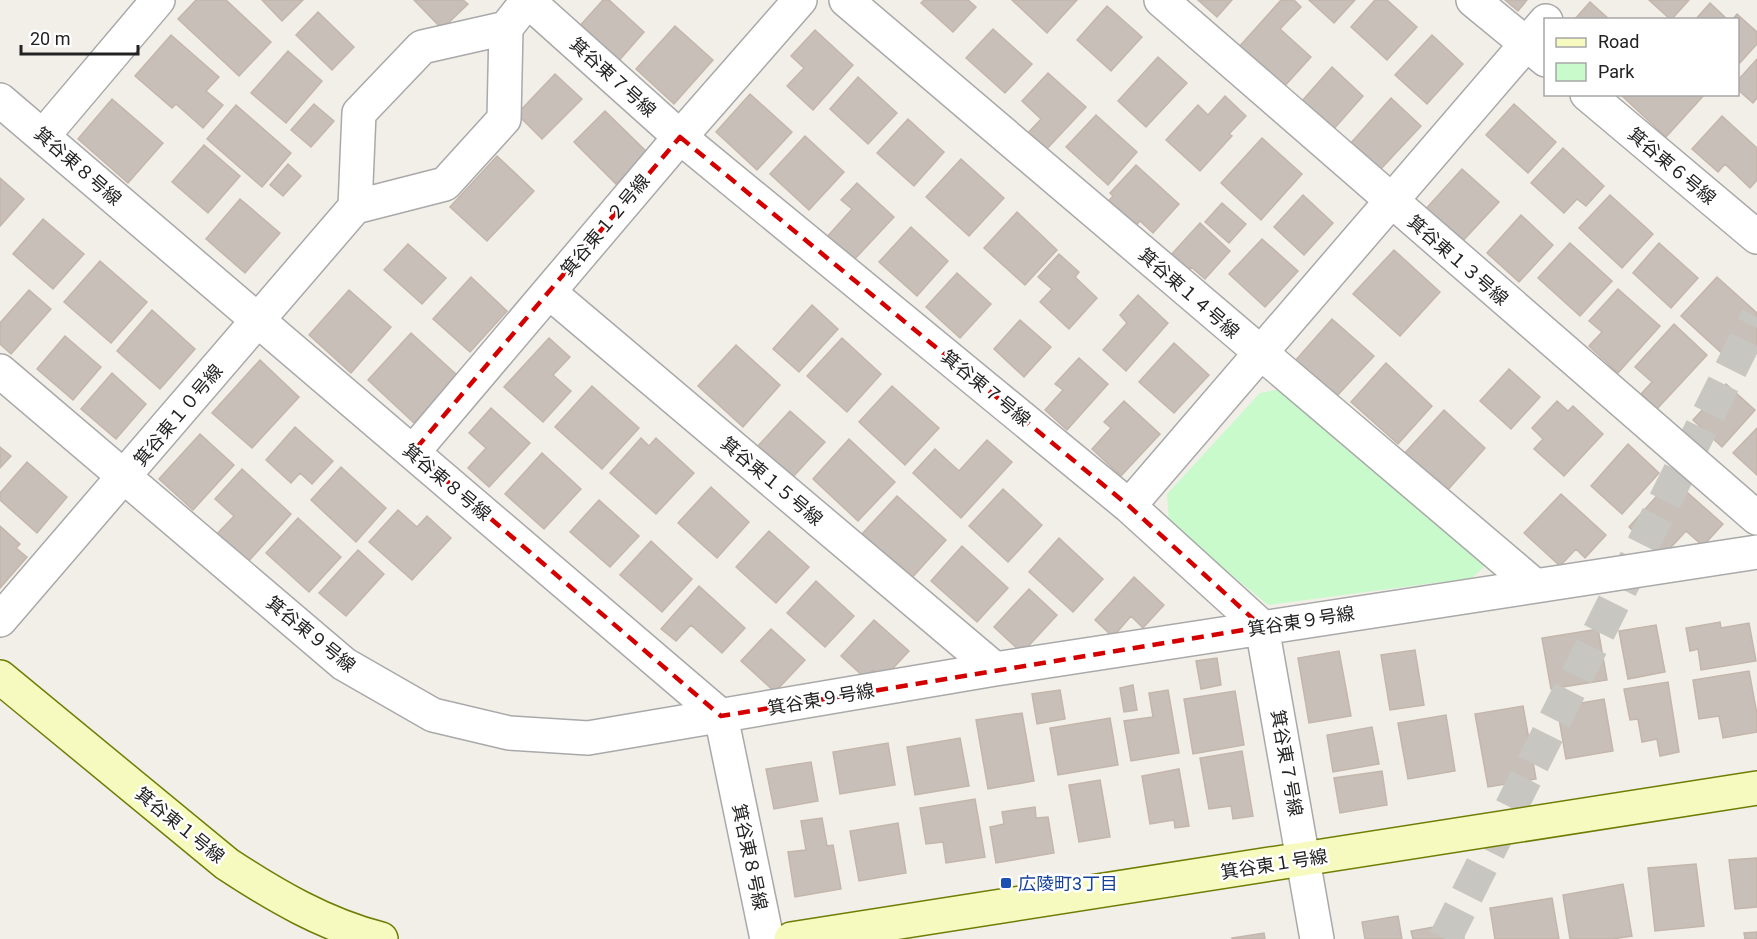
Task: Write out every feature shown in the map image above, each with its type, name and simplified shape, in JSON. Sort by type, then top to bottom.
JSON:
[{"type":"street","points":[[43,136],[158,0]]},
{"type":"street","points":[[506,28],[422,46],[359,113],[355,207],[445,184],[504,119],[506,28],[527,0]]},
{"type":"street","name":"箕谷東７号線","points":[[527,0],[680,137],[1129,506],[1262,627],[1305,859],[1317,939]]},
{"type":"street","name":"箕谷東１２号線","points":[[413,452],[680,137],[800,0]]},
{"type":"street","name":"箕谷東１４号線","points":[[846,0],[1534,585]]},
{"type":"street","name":"箕谷東１３号線","points":[[1161,0],[1757,518]]},
{"type":"street","points":[[1129,506],[1390,201],[1541,36],[1473,0]]},
{"type":"street","points":[[1552,18],[1563,0]]},
{"type":"street","name":"箕谷東６号線","points":[[1589,96],[1757,237]]},
{"type":"street","name":"箕谷東８号線","points":[[0,100],[721,716],[767,939]]},
{"type":"street","name":"箕谷東１０号線","points":[[0,621],[355,207]]},
{"type":"street","name":"箕谷東１５号線","points":[[549,292],[995,669]]},
{"type":"street","name":"箕谷東９号線","points":[[0,371],[344,664],[433,715],[510,733],[588,738],[995,669],[1757,552]]},
{"type":"street","name":"箕谷東１号線","points":[[0,677],[227,864],[267,890],[311,913],[381,939]]},
{"type":"street","name":"箕谷東１号線","points":[[791,939],[1757,788]]},
{"type":"highlighted area","points":[[680,137],[1129,506],[1262,627],[721,716],[413,452]]},
{"type":"green space","points":[[1284,388],[1488,563],[1472,578],[1268,605],[1169,523],[1167,494],[1260,393]]},
{"type":"building","points":[[196,0],[226,0],[271,42],[239,76],[178,19]]},
{"type":"building","points":[[262,0],[303,0],[282,21]]},
{"type":"building","points":[[414,0],[463,0],[468,4],[442,29]]},
{"type":"building","points":[[603,0],[609,0],[644,32],[616,64],[577,29]]},
{"type":"building","points":[[924,0],[968,0],[976,7],[953,32],[921,3]]},
{"type":"building","points":[[1012,0],[1077,0],[1047,33]]},
{"type":"building","points":[[1198,0],[1232,0],[1217,17]]},
{"type":"building","points":[[1281,0],[1294,0],[1301,7],[1280,29],[1311,57],[1282,89],[1238,48]]},
{"type":"building","points":[[1309,0],[1355,0],[1334,23]]},
{"type":"building","points":[[1375,0],[1387,0],[1417,27],[1387,60],[1351,27]]},
{"type":"building","points":[[1505,0],[1527,0],[1518,11]]},
{"type":"building","points":[[1649,0],[1689,0],[1673,18],[1669,18]]},
{"type":"building","points":[[1590,2],[1608,18],[1576,18]]},
{"type":"building","points":[[1710,3],[1726,18],[1697,18]]},
{"type":"building","points":[[1107,6],[1142,37],[1111,71],[1077,40]]},
{"type":"building","points":[[318,12],[354,47],[332,70],[296,35]]},
{"type":"building","points":[[1737,14],[1757,32],[1757,44],[1739,64],[1739,18],[1734,18]]},
{"type":"building","points":[[675,26],[713,60],[674,104],[636,69]]},
{"type":"building","points":[[993,29],[1032,64],[1005,93],[966,58]]},
{"type":"building","points":[[815,30],[853,65],[813,110],[787,86],[804,68],[791,56]]},
{"type":"building","points":[[171,35],[219,77],[206,91],[223,105],[203,128],[176,104],[172,108],[135,76]]},
{"type":"building","points":[[1432,35],[1463,64],[1427,104],[1395,75]]},
{"type":"building","points":[[288,51],[322,81],[286,123],[251,93]]},
{"type":"building","points":[[1158,57],[1187,83],[1146,127],[1118,101]]},
{"type":"building","points":[[1757,59],[1757,98],[1753,103],[1739,91],[1739,79]]},
{"type":"building","points":[[1332,67],[1363,96],[1333,130],[1302,101]]},
{"type":"building","points":[[1048,73],[1086,107],[1044,152],[1026,135],[1041,119],[1022,101]]},
{"type":"building","points":[[555,74],[582,99],[542,139],[517,114]]},
{"type":"building","points":[[858,77],[897,113],[868,144],[830,109]]},
{"type":"building","points":[[750,94],[792,132],[757,170],[716,132]]},
{"type":"building","points":[[1225,96],[1246,116],[1229,134],[1232,136],[1200,171],[1166,140],[1198,105],[1208,115]]},
{"type":"building","points":[[1622,96],[1703,96],[1666,137]]},
{"type":"building","points":[[1391,98],[1421,126],[1379,171],[1350,144]]},
{"type":"building","points":[[112,99],[163,143],[128,183],[78,139]]},
{"type":"building","points":[[314,104],[334,121],[311,147],[291,130]]},
{"type":"building","points":[[1514,104],[1556,142],[1528,173],[1486,135]]},
{"type":"building","points":[[236,105],[291,153],[262,187],[207,139]]},
{"type":"building","points":[[605,111],[647,152],[616,184],[574,142]]},
{"type":"building","points":[[1096,115],[1137,152],[1108,185],[1066,147]]},
{"type":"building","points":[[1722,116],[1757,148],[1757,180],[1750,188],[1725,164],[1718,172],[1692,149]]},
{"type":"building","points":[[908,119],[944,152],[914,186],[877,153]]},
{"type":"building","points":[[805,136],[844,172],[809,210],[770,174]]},
{"type":"building","points":[[1262,138],[1302,174],[1261,220],[1221,183]]},
{"type":"building","points":[[204,145],[240,176],[208,213],[172,182]]},
{"type":"building","points":[[1563,148],[1604,186],[1586,206],[1577,199],[1564,213],[1531,183]]},
{"type":"building","points":[[497,156],[534,191],[487,241],[450,207]]},
{"type":"building","points":[[961,159],[1004,198],[969,236],[926,197]]},
{"type":"building","points":[[288,164],[301,176],[283,196],[270,185]]},
{"type":"building","points":[[1136,165],[1179,204],[1153,233],[1140,221],[1130,232],[1103,207],[1113,196],[1110,193]]},
{"type":"building","points":[[1462,169],[1499,202],[1459,245],[1423,212]]},
{"type":"building","points":[[0,178],[24,199],[0,226]]},
{"type":"building","points":[[857,183],[894,217],[852,262],[826,238],[852,209],[841,200]]},
{"type":"building","points":[[1303,195],[1333,223],[1304,255],[1274,227]]},
{"type":"building","points":[[1610,195],[1653,234],[1622,268],[1579,228]]},
{"type":"building","points":[[240,199],[280,233],[245,273],[206,239]]},
{"type":"building","points":[[1222,203],[1246,224],[1229,243],[1205,222]]},
{"type":"building","points":[[1017,212],[1057,250],[1025,285],[984,248]]},
{"type":"building","points":[[1521,215],[1553,245],[1519,282],[1487,253]]},
{"type":"building","points":[[43,219],[84,254],[53,289],[13,254]]},
{"type":"building","points":[[1200,223],[1230,251],[1205,279],[1191,267],[1186,273],[1169,257]]},
{"type":"building","points":[[911,227],[948,261],[917,296],[879,262]]},
{"type":"building","points":[[1262,239],[1298,271],[1265,307],[1229,274]]},
{"type":"building","points":[[1570,243],[1612,281],[1580,316],[1538,278]]},
{"type":"building","points":[[1659,243],[1698,278],[1671,308],[1633,273]]},
{"type":"building","points":[[408,244],[446,278],[422,304],[384,270]]},
{"type":"building","points":[[1394,250],[1440,292],[1400,336],[1353,294]]},
{"type":"building","points":[[1059,254],[1079,272],[1075,277],[1097,298],[1069,329],[1040,302],[1052,289],[1038,277]]},
{"type":"building","points":[[100,261],[147,302],[111,343],[64,302]]},
{"type":"building","points":[[957,273],[991,304],[960,338],[926,307]]},
{"type":"building","points":[[471,277],[507,311],[470,352],[433,319]]},
{"type":"building","points":[[1717,277],[1757,313],[1757,347],[1738,368],[1681,316]]},
{"type":"building","points":[[1618,289],[1660,326],[1618,373],[1589,346],[1602,332],[1589,321]]},
{"type":"building","points":[[29,290],[51,309],[11,354],[0,344],[0,323]]},
{"type":"building","points":[[349,290],[391,327],[351,373],[309,335]]},
{"type":"building","points":[[1138,295],[1168,323],[1126,371],[1103,350],[1127,323],[1120,315]]},
{"type":"building","points":[[812,305],[838,329],[799,372],[773,349]]},
{"type":"building","points":[[152,310],[195,349],[160,389],[117,351]]},
{"type":"building","points":[[1332,319],[1374,356],[1335,398],[1295,361]]},
{"type":"building","points":[[1020,320],[1051,347],[1024,377],[994,349]]},
{"type":"building","points":[[1674,324],[1707,355],[1657,409],[1641,394],[1652,382],[1635,367]]},
{"type":"building","points":[[411,333],[458,376],[414,423],[368,380]]},
{"type":"building","points":[[65,336],[101,367],[73,400],[37,369]]},
{"type":"building","points":[[549,338],[570,357],[553,375],[571,391],[543,422],[504,387]]},
{"type":"building","points":[[842,338],[881,374],[847,412],[807,376]]},
{"type":"building","points":[[1174,343],[1209,375],[1174,413],[1139,382]]},
{"type":"building","points":[[736,345],[780,385],[743,427],[698,386]]},
{"type":"building","points":[[1079,358],[1108,384],[1067,430],[1045,410],[1063,390],[1055,384]]},
{"type":"building","points":[[260,360],[299,397],[252,448],[212,413]]},
{"type":"building","points":[[1386,363],[1432,406],[1398,444],[1351,402]]},
{"type":"building","points":[[1509,369],[1540,397],[1511,429],[1480,401]]},
{"type":"building","points":[[112,373],[146,404],[116,439],[81,409]]},
{"type":"building","points":[[1726,384],[1755,410],[1722,447],[1693,420]]},
{"type":"building","points":[[592,386],[639,428],[602,469],[555,427]]},
{"type":"building","points":[[892,386],[939,428],[905,465],[859,422]]},
{"type":"building","points":[[1124,401],[1160,434],[1121,476],[1092,449],[1111,428],[1104,422]]},
{"type":"building","points":[[1557,401],[1568,411],[1573,406],[1603,434],[1564,476],[1534,449],[1543,439],[1532,428]]},
{"type":"building","points":[[491,408],[530,443],[489,487],[468,468],[486,448],[469,433]]},
{"type":"building","points":[[1444,410],[1485,448],[1446,492],[1404,454]]},
{"type":"building","points":[[790,411],[825,442],[792,478],[757,447]]},
{"type":"building","points":[[295,427],[333,461],[312,484],[300,473],[291,483],[266,460]]},
{"type":"building","points":[[1757,428],[1757,475],[1733,453]]},
{"type":"building","points":[[200,434],[234,465],[193,510],[159,479]]},
{"type":"building","points":[[641,438],[649,446],[656,438],[694,473],[656,514],[610,473]]},
{"type":"building","points":[[849,439],[895,482],[858,521],[813,479]]},
{"type":"building","points":[[987,440],[1012,462],[961,518],[913,473],[935,449],[959,471]]},
{"type":"building","points":[[1628,444],[1659,473],[1622,514],[1591,486]]},
{"type":"building","points":[[0,447],[11,456],[0,468]]},
{"type":"building","points":[[542,453],[581,489],[544,529],[505,494]]},
{"type":"building","points":[[27,462],[67,497],[37,533],[0,500],[0,493]]},
{"type":"building","points":[[341,467],[386,508],[356,542],[311,500]]},
{"type":"building","points":[[242,469],[291,514],[245,565],[214,537],[234,516],[215,499]]},
{"type":"building","points":[[1672,479],[1723,524],[1703,546],[1686,531],[1662,557],[1629,527]]},
{"type":"building","points":[[711,487],[749,522],[717,558],[678,523]]},
{"type":"building","points":[[1003,489],[1042,525],[1008,562],[969,526]]},
{"type":"building","points":[[1561,494],[1606,535],[1585,558],[1576,549],[1560,566],[1524,533]]},
{"type":"building","points":[[897,496],[946,540],[910,580],[861,535]]},
{"type":"building","points":[[599,500],[639,536],[610,567],[570,532]]},
{"type":"building","points":[[398,510],[417,527],[427,516],[451,538],[412,580],[369,542]]},
{"type":"building","points":[[298,518],[341,557],[309,592],[266,553]]},
{"type":"building","points":[[0,526],[20,544],[16,548],[27,557],[0,588]]},
{"type":"building","points":[[769,531],[809,567],[776,603],[736,567]]},
{"type":"building","points":[[1059,538],[1103,579],[1073,612],[1029,572]]},
{"type":"building","points":[[651,541],[692,579],[662,612],[620,575]]},
{"type":"building","points":[[962,546],[1008,588],[977,622],[931,581]]},
{"type":"building","points":[[358,550],[384,574],[346,616],[319,593]]},
{"type":"building","points":[[1134,577],[1164,605],[1143,628],[1131,616],[1113,637],[1095,620]]},
{"type":"building","points":[[816,581],[854,616],[825,647],[787,613]]},
{"type":"building","points":[[699,586],[745,628],[722,653],[691,625],[676,641],[661,629]]},
{"type":"building","points":[[1029,589],[1057,615],[1022,653],[994,627]]},
{"type":"building","points":[[874,620],[909,651],[883,679],[873,670],[866,679],[841,656]]},
{"type":"building","points":[[1720,622],[1721,628],[1749,623],[1756,661],[1701,670],[1698,649],[1690,651],[1686,628]]},
{"type":"building","points":[[1656,625],[1665,672],[1628,679],[1619,631]]},
{"type":"building","points":[[771,629],[805,660],[775,692],[741,661]]},
{"type":"building","points":[[1598,629],[1607,680],[1551,689],[1542,638]]},
{"type":"building","points":[[1415,650],[1424,705],[1390,710],[1381,655]]},
{"type":"building","points":[[1339,651],[1351,716],[1309,723],[1298,658]]},
{"type":"building","points":[[1217,658],[1221,685],[1201,689],[1196,661]]},
{"type":"building","points":[[1749,671],[1757,714],[1757,732],[1723,738],[1719,716],[1699,719],[1693,680]]},
{"type":"building","points":[[1668,682],[1679,752],[1660,756],[1657,739],[1642,742],[1638,719],[1630,720],[1624,689]]},
{"type":"building","points":[[1133,685],[1137,710],[1124,712],[1120,688]]},
{"type":"building","points":[[1060,690],[1065,719],[1037,724],[1032,694]]},
{"type":"building","points":[[1168,690],[1179,753],[1131,761],[1124,721],[1153,717],[1149,693]]},
{"type":"building","points":[[1235,691],[1244,745],[1193,754],[1184,699]]},
{"type":"building","points":[[1604,699],[1613,751],[1566,759],[1557,707]]},
{"type":"building","points":[[1523,706],[1536,779],[1488,787],[1475,714]]},
{"type":"building","points":[[1022,713],[1034,781],[988,789],[976,720]]},
{"type":"building","points":[[1446,715],[1455,771],[1408,779],[1398,723]]},
{"type":"building","points":[[1110,718],[1118,765],[1058,775],[1050,728]]},
{"type":"building","points":[[1372,727],[1379,764],[1333,772],[1327,735]]},
{"type":"building","points":[[960,738],[969,786],[915,795],[907,747]]},
{"type":"building","points":[[888,743],[895,785],[840,794],[833,752]]},
{"type":"building","points":[[1242,751],[1253,816],[1233,819],[1231,806],[1209,809],[1200,758]]},
{"type":"building","points":[[811,762],[818,801],[774,809],[766,769]]},
{"type":"building","points":[[1179,769],[1189,826],[1175,828],[1174,820],[1150,824],[1142,776]]},
{"type":"building","points":[[1382,771],[1387,805],[1340,813],[1334,778]]},
{"type":"building","points":[[1100,780],[1110,837],[1079,842],[1069,785]]},
{"type":"building","points":[[975,799],[985,857],[946,863],[943,842],[926,844],[920,808]]},
{"type":"building","points":[[1035,807],[1036,818],[1048,817],[1054,853],[996,863],[990,827],[1004,824],[1002,812]]},
{"type":"building","points":[[822,818],[827,846],[833,845],[841,889],[795,897],[788,852],[806,850],[801,821]]},
{"type":"building","points":[[898,823],[906,873],[859,881],[850,831]]},
{"type":"building","points":[[1757,858],[1757,907],[1735,909],[1729,860]]},
{"type":"building","points":[[1696,864],[1704,926],[1655,931],[1648,868]]},
{"type":"building","points":[[1623,884],[1632,936],[1612,939],[1570,939],[1563,895]]},
{"type":"building","points":[[1552,898],[1559,939],[1495,939],[1490,908]]},
{"type":"building","points":[[1398,916],[1402,939],[1365,939],[1362,922]]},
{"type":"building","points":[[1461,922],[1464,939],[1413,939],[1411,931]]},
{"type":"building","points":[[1757,932],[1757,939],[1745,939],[1744,933]]},
{"type":"building","points":[[1264,933],[1265,939],[1232,938]]},
{"type":"tunnel","points":[[1445,939],[1757,317]]},
{"type":"place","name":"広陵町3丁目","points":[[1006,883]]}]
